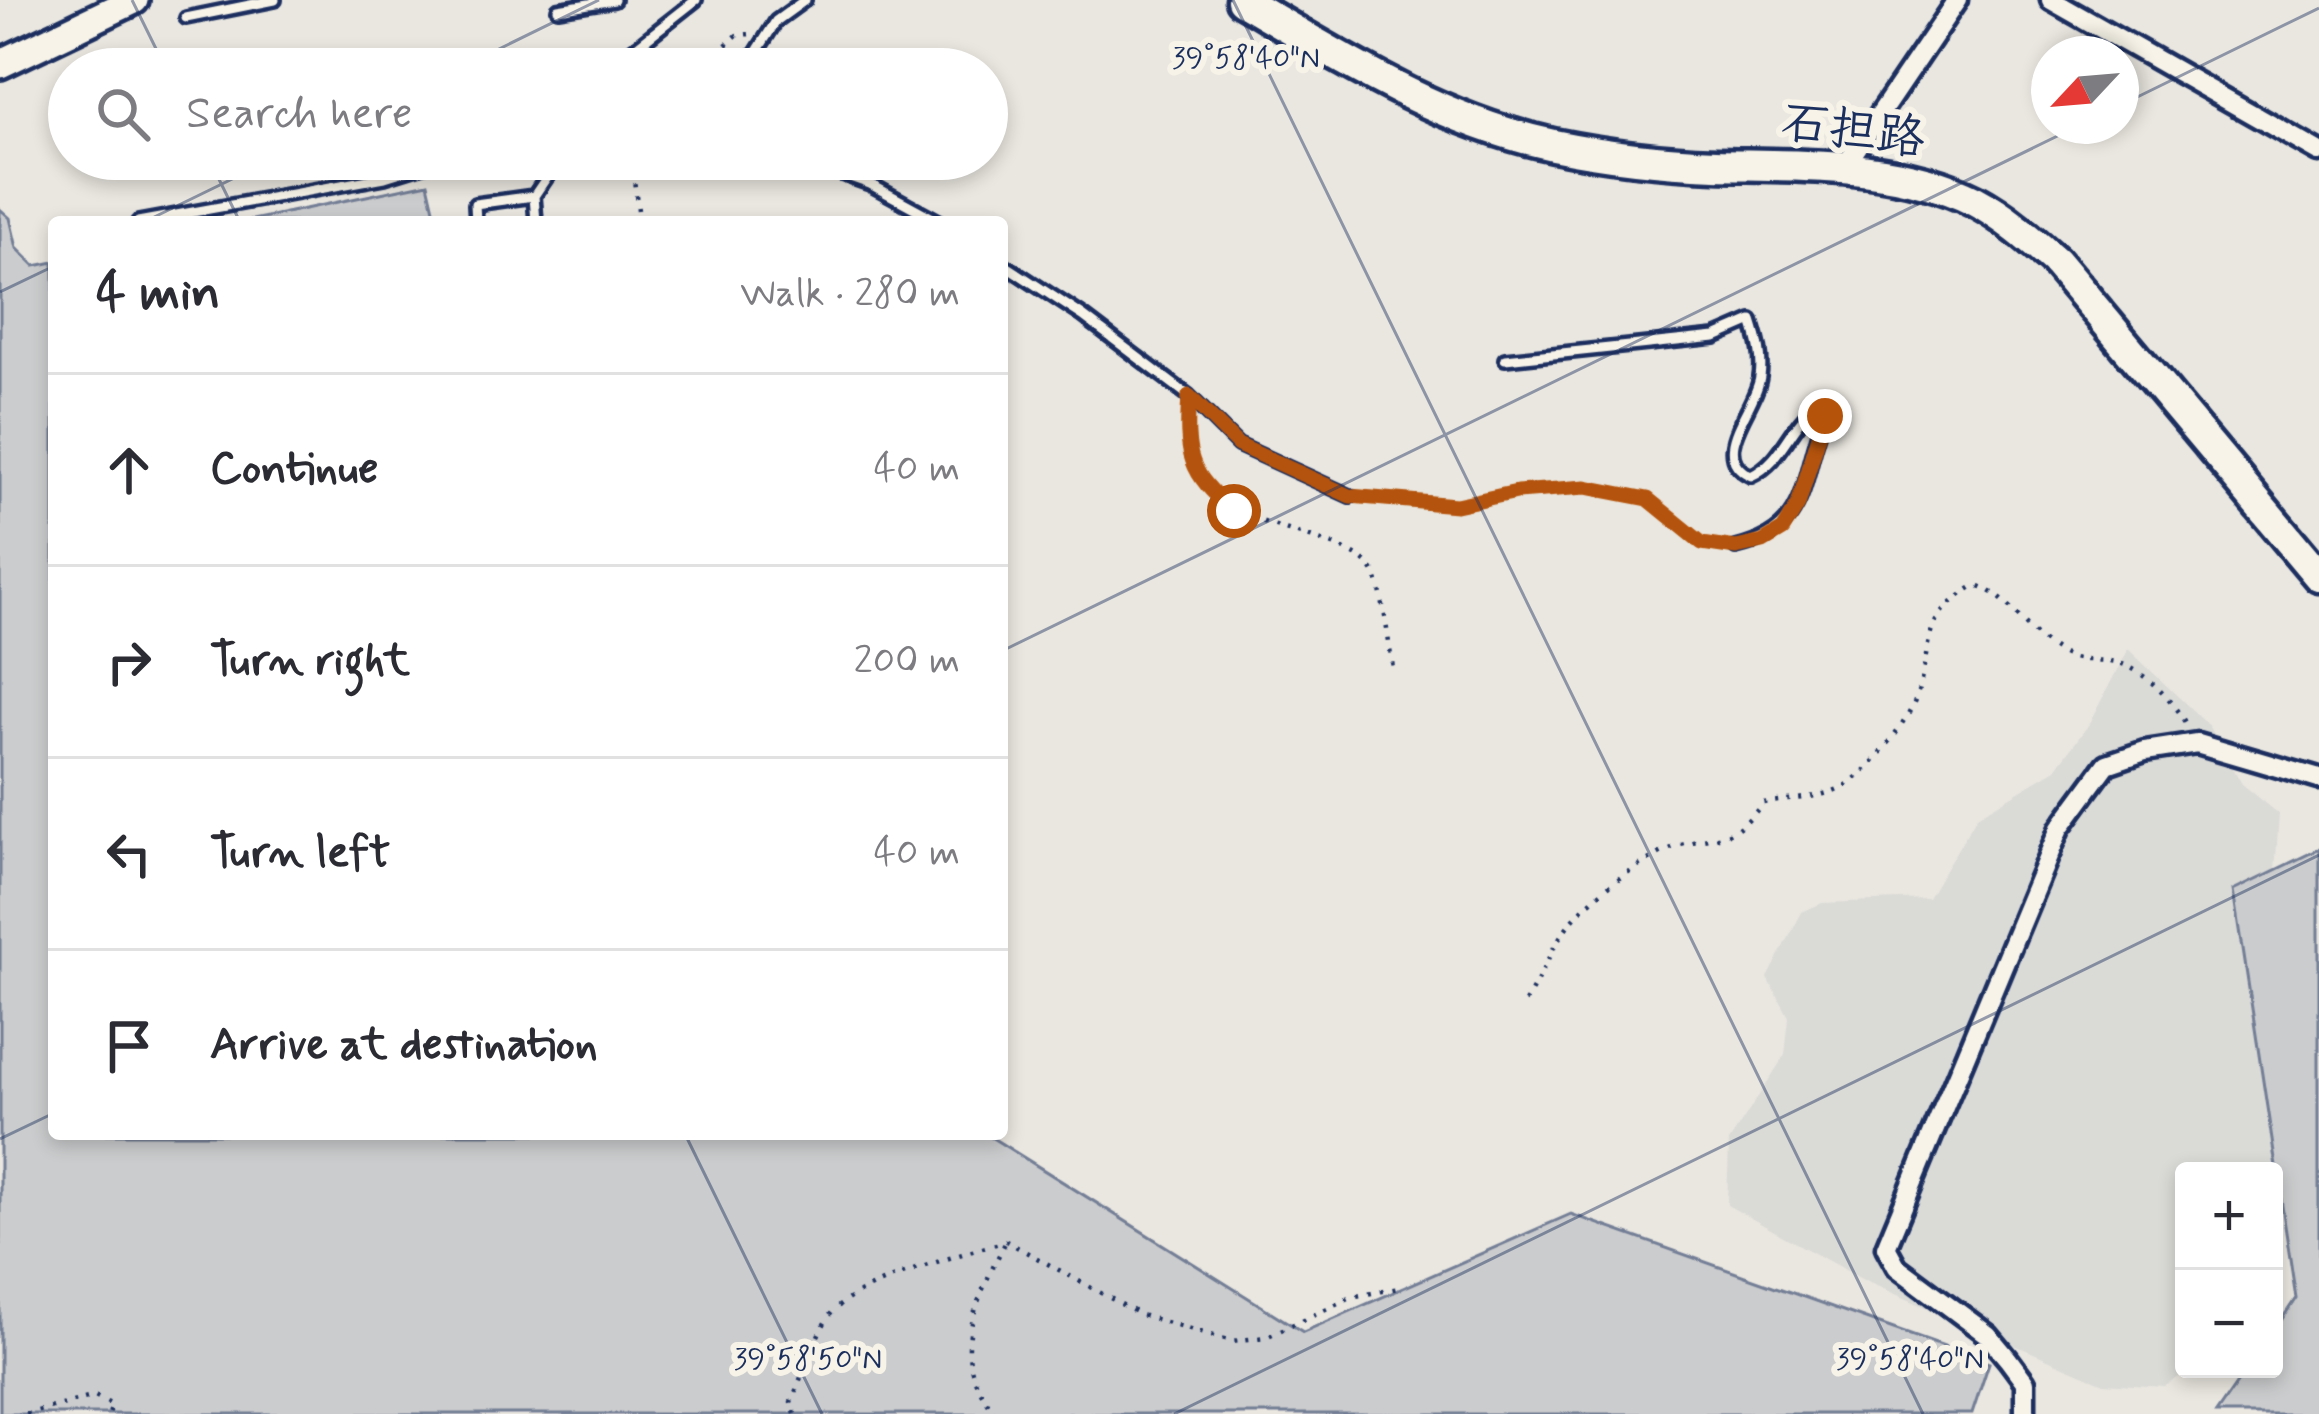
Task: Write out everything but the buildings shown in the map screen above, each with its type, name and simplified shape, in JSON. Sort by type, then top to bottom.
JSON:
[{"type":"main road","name":"石担路","points":[[1242,0],[1417,98],[1489,129],[1626,157],[1842,170],[1918,180],[1973,201],[2016,226],[2089,298],[2319,576]]},
{"type":"street","points":[[0,64],[134,0]]},
{"type":"street","points":[[1842,170],[1958,0]]},
{"type":"street","points":[[2051,0],[2319,152]]},
{"type":"street","points":[[2025,1414],[2025,1382],[2008,1359],[1988,1336],[1897,1267],[1886,1247],[2060,828],[2107,764],[2145,751],[2197,743],[2319,779]]},
{"type":"lane","points":[[186,18],[275,0]]},
{"type":"lane","points":[[558,9],[614,0]]},
{"type":"lane","points":[[635,48],[696,0]]},
{"type":"lane","points":[[759,48],[776,21],[805,0]]},
{"type":"lane","points":[[171,216],[369,180]]},
{"type":"lane","points":[[536,216],[534,196],[545,180]]},
{"type":"lane","points":[[859,180],[929,216]]},
{"type":"lane","points":[[476,216],[475,204],[534,196]]},
{"type":"lane","points":[[1008,267],[1189,396],[1238,445],[1350,496]]},
{"type":"lane","points":[[1505,359],[1715,337],[1752,321],[1760,344],[1760,377],[1753,402],[1733,434],[1732,454],[1740,471],[1751,476],[1767,469],[1801,418],[1815,406],[1825,416],[1798,505],[1783,530],[1763,542],[1736,548]]},
{"type":"path","points":[[722,48],[737,35],[769,33]]},
{"type":"path","points":[[634,180],[638,210]]},
{"type":"path","points":[[1189,396],[1186,439],[1190,460],[1208,490],[1234,511],[1356,554],[1374,573],[1394,672]]},
{"type":"path","points":[[1350,496],[1456,505],[1517,492],[1586,487],[1648,499],[1702,543],[1736,548]]},
{"type":"path","points":[[1525,1002],[1578,913],[1624,875],[1685,842],[1715,840],[1743,829],[1763,803],[1844,786],[1868,766],[1918,697],[1931,623],[1952,599],[1976,585],[1990,589],[2046,644],[2081,663],[2113,660],[2144,677],[2179,711],[2197,743]]},
{"type":"path","points":[[795,1414],[791,1402],[832,1312],[860,1294],[927,1265],[1006,1241],[1141,1316],[1232,1341],[1266,1337],[1351,1297],[1404,1287]]},
{"type":"path","points":[[995,1414],[973,1376],[971,1331],[982,1289],[1006,1241]]},
{"type":"path","points":[[26,1414],[95,1396],[112,1405],[109,1414]]},
{"type":"shaded area","points":[[428,183],[436,216],[271,216]]},
{"type":"shaded area","points":[[0,209],[10,218],[17,248],[35,266],[48,263],[48,1140],[996,1140],[1303,1332],[1571,1214],[1989,1363],[1972,1414],[0,1414]]},
{"type":"shaded area","points":[[2128,649],[2209,726],[2242,784],[2279,814],[2270,943],[2274,1162],[2175,1162],[2178,1378],[2164,1387],[2104,1383],[1865,1281],[1727,1205],[1729,1142],[1785,1055],[1789,1018],[1768,978],[1802,912],[1822,903],[1928,899],[1977,816],[2056,769],[2089,724]]},
{"type":"shaded area","points":[[2319,849],[2319,1414],[2216,1414],[2241,1378],[2283,1378],[2283,1318],[2296,1298],[2283,1212],[2283,1162],[2275,1162],[2234,890]]},
{"type":"route","points":[[1234,511],[1208,490],[1190,460],[1186,439],[1189,396],[1238,445],[1350,496],[1456,505],[1517,492],[1586,487],[1648,499],[1702,543],[1736,548],[1763,542],[1783,530],[1798,505],[1825,416]]}]
